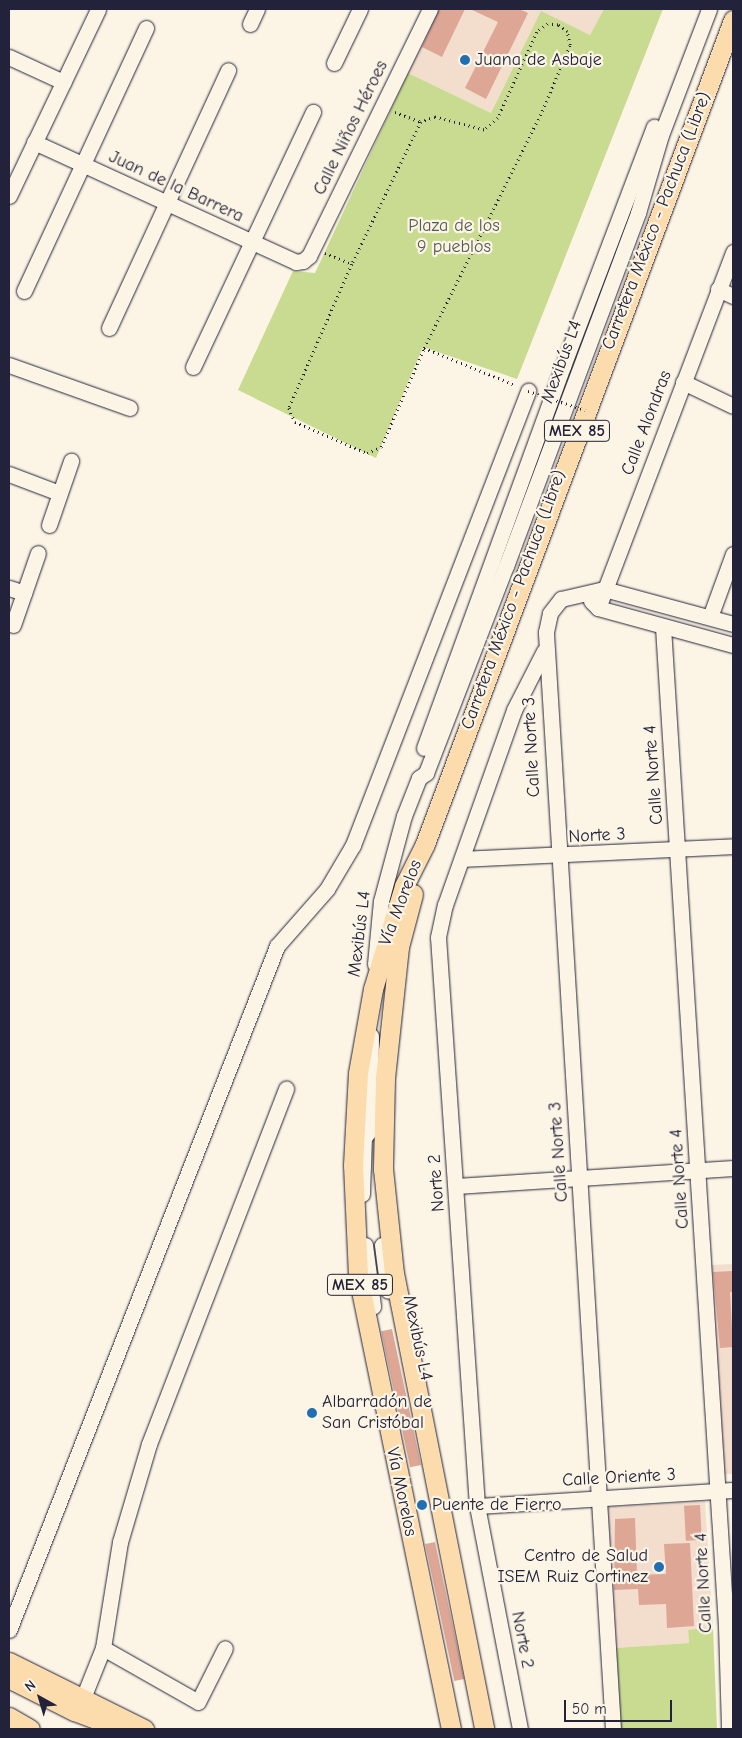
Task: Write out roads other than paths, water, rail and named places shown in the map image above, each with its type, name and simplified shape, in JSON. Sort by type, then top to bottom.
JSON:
[{"type":"highway","points":[[9,1677],[81,1713]]},
{"type":"highway","points":[[9,1692],[81,1713],[126,1729]]},
{"type":"main road","name":"Carretera México - Pachuca (Libre)","points":[[424,844],[585,410],[733,20]]},
{"type":"main road","name":"Vía Morelos","points":[[424,844],[404,886],[373,989],[358,1073],[353,1165],[358,1275],[451,1729]]},
{"type":"main road","name":"Vía Morelos","points":[[424,844],[400,947],[384,1078],[383,1169],[394,1273],[484,1729]]},
{"type":"main road","points":[[9,1662],[81,1713],[144,1729]]},
{"type":"main road","points":[[9,1717],[30,1729]]},
{"type":"street","points":[[9,196],[15,163],[34,142],[98,9]]},
{"type":"street","points":[[250,24],[258,9]]},
{"type":"street","points":[[334,63],[360,9]]},
{"type":"street","name":"Calle Niños Héroes","points":[[303,261],[313,248],[430,9]]},
{"type":"street","name":"Mexibús L4","points":[[457,1729],[371,1297],[362,1190],[364,1138],[370,1130],[373,989],[381,901],[392,854],[418,778],[417,769],[563,366],[700,9]]},
{"type":"street","name":"Mexibús L4","points":[[418,778],[426,773],[513,547],[638,213],[661,135],[709,9]]},
{"type":"street","points":[[24,291],[146,28]]},
{"type":"street","points":[[9,57],[63,82]]},
{"type":"street","points":[[109,328],[228,70]]},
{"type":"street","points":[[193,366],[313,112]]},
{"type":"street","name":"Juan de la Barrera","points":[[34,142],[250,242],[296,262],[303,261]]},
{"type":"street","name":"Calle Alondras","points":[[598,608],[733,252]]},
{"type":"street","points":[[718,289],[733,296]]},
{"type":"street","points":[[9,365],[130,408]]},
{"type":"street","points":[[683,382],[733,406]]},
{"type":"street","points":[[9,1630],[277,946],[327,890],[353,845],[528,390]]},
{"type":"street","points":[[49,525],[70,461]]},
{"type":"street","points":[[9,474],[59,493]]},
{"type":"street","points":[[13,625],[38,553]]},
{"type":"street","points":[[710,618],[733,554]]},
{"type":"street","points":[[9,588],[24,593]]},
{"type":"street","points":[[604,590],[733,624]]},
{"type":"street","name":"Calle Norte 3","points":[[604,590],[583,592],[561,599],[550,613],[544,649],[580,1178],[613,1729]]},
{"type":"street","points":[[583,592],[598,608],[733,645]]},
{"type":"street","name":"Calle Norte 4","points":[[663,627],[718,1491],[729,1729]]},
{"type":"street","name":"Norte 2","points":[[520,1729],[477,1506],[438,937],[445,906],[514,710],[544,649]]},
{"type":"street","name":"Norte 3","points":[[462,859],[677,851],[733,846]]},
{"type":"street","points":[[81,1713],[103,1648],[120,1542],[149,1444],[286,1089]]},
{"type":"street","name":"Mexibús L4","points":[[370,1130],[375,1137],[384,1270],[477,1729]]},
{"type":"street","points":[[456,1186],[733,1168]]},
{"type":"street","name":"Calle Oriente 3","points":[[477,1506],[733,1490]]},
{"type":"street","points":[[103,1648],[198,1702],[225,1648]]},
{"type":"place","name":"Juana de Asbaje","points":[[465,60]]},
{"type":"place","name":"Albarradón de San Cristóbal","points":[[312,1413]]},
{"type":"place","name":"Puente de Fierro","points":[[422,1505]]},
{"type":"place","name":"Centro de Salud ISEM Ruiz Cortinez","points":[[659,1567]]},
{"type":"park label","name":"Plaza de los 9 pueblos","points":[[454,237]]}]
